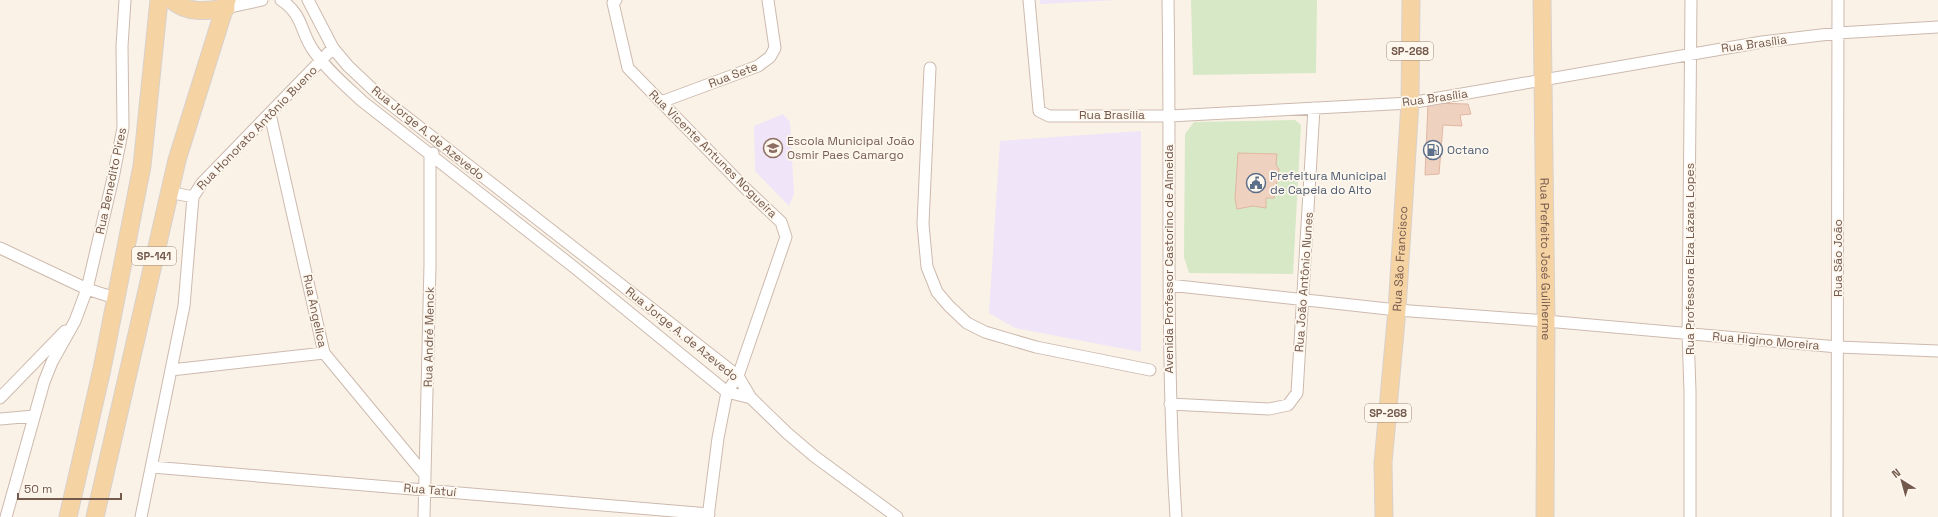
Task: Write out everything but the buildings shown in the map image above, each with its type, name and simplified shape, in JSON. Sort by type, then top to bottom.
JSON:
[{"type":"main road","name":"SP-141","points":[[68,517],[102,369],[142,166],[159,0]]},
{"type":"main road","points":[[172,0],[178,5],[191,11],[226,4]]},
{"type":"main road","name":"Rua São Francisco","points":[[1384,517],[1383,463],[1397,310],[1410,103],[1410,0]]},
{"type":"main road","name":"Rua Prefeito José Guilherme","points":[[1542,0],[1546,321],[1545,517]]},
{"type":"main road","name":"SP-141","points":[[95,517],[178,155],[226,4]]},
{"type":"street","name":"Rua Benedito Pires","points":[[6,517],[34,416],[52,362],[75,321],[86,289],[113,178],[123,128],[122,46],[125,0]]},
{"type":"street","points":[[226,4],[262,0]]},
{"type":"street","name":"Rua Jorge A. de Azevedo","points":[[281,0],[291,6],[300,19],[312,49],[321,61],[362,101],[430,156],[575,268],[727,392],[751,398]]},
{"type":"street","name":"Rua Sete","points":[[661,102],[758,66],[770,57],[775,48],[768,0]]},
{"type":"street","name":"Rua Brasília","points":[[1029,0],[1039,111],[1049,116],[1170,116],[1410,103],[1692,54],[1838,33],[1938,27]]},
{"type":"street","name":"Avenida Professor Castorino de Almeida","points":[[1168,0],[1170,116],[1168,180],[1170,404],[1176,517]]},
{"type":"street","name":"Rua Professora Elza Lázara Lopes","points":[[1690,517],[1690,391],[1688,334],[1692,54],[1691,0]]},
{"type":"street","name":"Rua São João","points":[[1837,517],[1838,0]]},
{"type":"street","name":"Rua Vicente Antunes Nogueira","points":[[614,2],[628,68],[750,194],[781,222],[786,237],[738,376],[727,392]]},
{"type":"street","name":"Rua Jorge A. de Azevedo","points":[[312,3],[325,34],[333,48],[348,66],[381,98],[738,376],[751,398]]},
{"type":"street","name":"Rua Honorato Antônio Bueno","points":[[193,197],[202,183],[333,48]]},
{"type":"street","points":[[930,68],[923,224],[927,267],[937,292],[967,323],[985,332],[1036,347],[1150,370]]},
{"type":"street","name":"Rua João Antônio Nunes","points":[[1170,404],[1269,410],[1288,405],[1296,393],[1304,299],[1314,108]]},
{"type":"street","name":"Rua Angelica","points":[[270,114],[324,353],[425,475]]},
{"type":"street","points":[[430,156],[439,144]]},
{"type":"street","name":"Rua André Menck","points":[[424,517],[426,490],[425,475],[430,265],[430,156]]},
{"type":"street","points":[[141,517],[184,306],[193,197],[169,192]]},
{"type":"street","points":[[0,248],[86,289],[115,298]]},
{"type":"street","points":[[1169,285],[1304,299]]},
{"type":"street","name":"Rua Higino Moreira","points":[[1304,299],[1397,310],[1546,321],[1838,347],[1938,351]]},
{"type":"street","points":[[0,398],[75,321]]},
{"type":"street","points":[[171,370],[324,353]]},
{"type":"street","points":[[708,516],[718,438],[727,392]]},
{"type":"street","points":[[751,398],[814,456],[898,517]]},
{"type":"street","points":[[0,419],[34,416]]},
{"type":"street","name":"Rua Tatuí","points":[[152,467],[708,516]]},
{"type":"shaded area","points":[[1040,0],[1117,0],[1040,4]]},
{"type":"shaded area","name":"Escola Municipal João Osmir Paes Camargo","points":[[783,114],[790,122],[794,194],[789,206],[755,171],[754,126]]},
{"type":"shaded area","points":[[1141,131],[1141,352],[1015,328],[989,313],[1000,141]]},
{"type":"green space","points":[[1191,0],[1317,0],[1316,73],[1193,75]]},
{"type":"green space","points":[[1295,120],[1301,125],[1293,274],[1189,273],[1184,257],[1185,134],[1194,122]]},
{"type":"place","name":"Escola Municipal João Osmir Paes Camargo","points":[[773,148]]},
{"type":"place","name":"Octano","points":[[1433,150]]},
{"type":"place","name":"Prefeitura Municipal de Capela do Alto","points":[[1256,183]]}]
